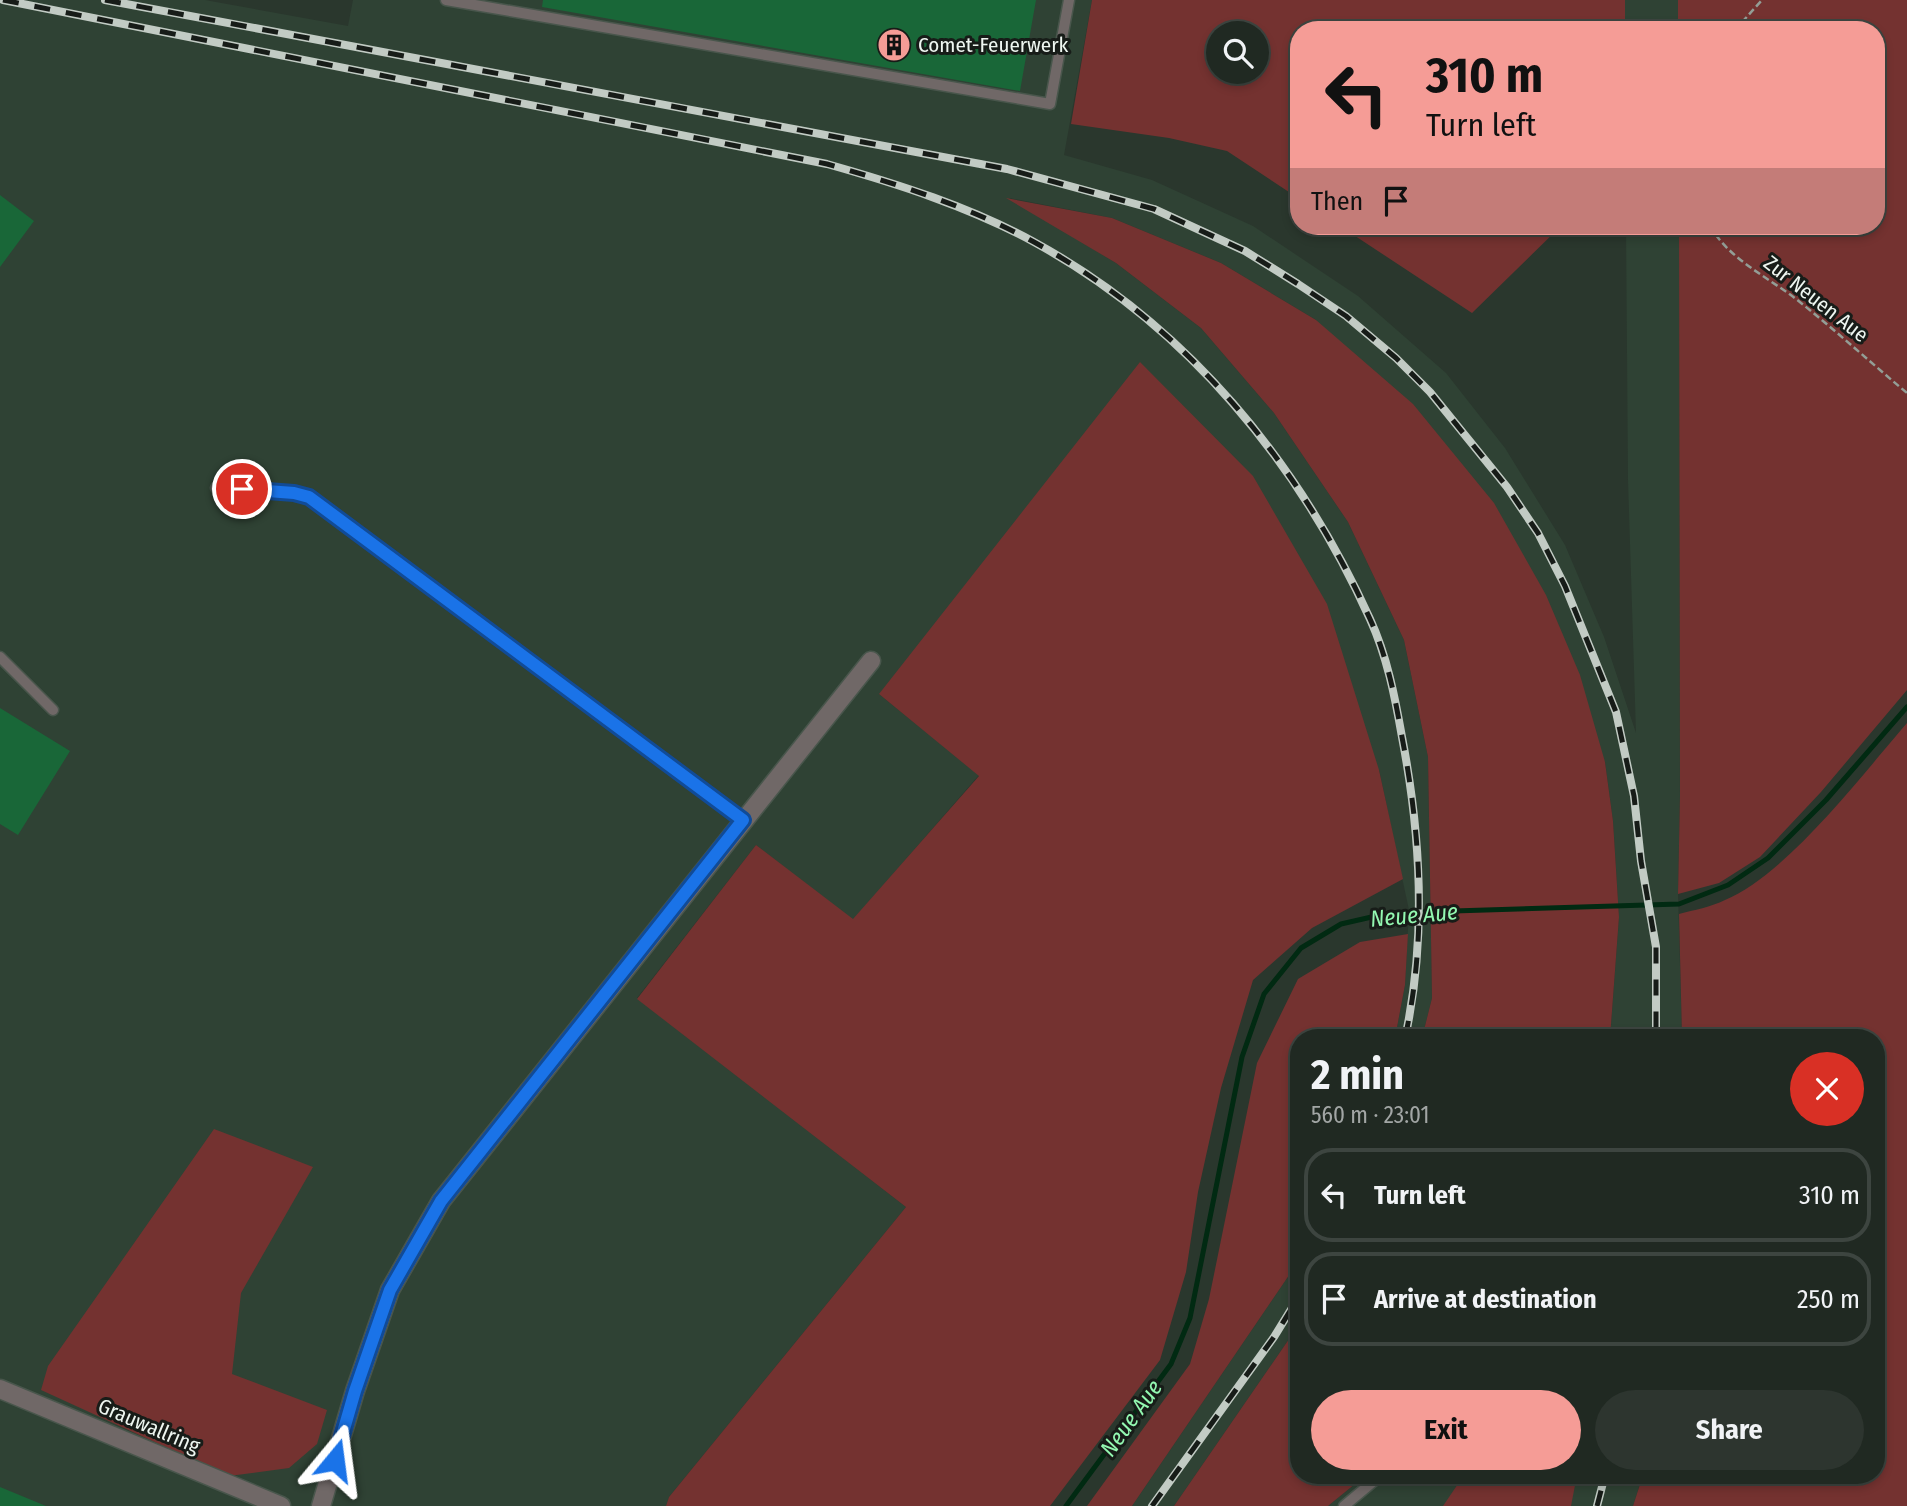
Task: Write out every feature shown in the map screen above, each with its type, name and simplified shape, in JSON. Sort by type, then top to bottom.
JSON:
[{"type":"street","points":[[321,1506],[355,1391],[390,1290],[441,1201],[870,661]]},
{"type":"street","name":"Grauwallring","points":[[0,1389],[281,1506]]},
{"type":"lane","points":[[446,0],[1050,104],[1069,0]]},
{"type":"lane","points":[[216,488],[294,493],[309,497],[743,820]]},
{"type":"lane","points":[[0,657],[53,710]]},
{"type":"lane","points":[[1344,1506],[1370,1484]]},
{"type":"path","points":[[1743,21],[1762,0]]},
{"type":"path","name":"Zur Neuen Aue","points":[[1715,235],[1731,253],[1795,298],[1907,393]]},
{"type":"shaded area","points":[[0,0],[205,0],[348,26],[353,0],[1092,0],[1064,155],[1152,180],[1253,226],[1358,296],[1446,373],[1505,448],[1565,545],[1604,637],[1636,733],[1628,480],[1626,235],[1679,235],[1678,894],[1682,1029],[1611,1029],[1619,917],[1613,821],[1605,762],[1316,320],[1221,263],[1112,218],[1009,198],[1116,263],[1201,328],[1274,413],[1348,522],[1404,640],[1428,757],[1432,998],[1424,1029],[1397,1029],[1405,985],[1409,910],[1379,770],[879,694],[979,775],[853,920],[756,845],[637,998],[906,1207],[669,1497],[666,1506],[0,1506]]},
{"type":"shaded area","points":[[1092,0],[1625,0],[1625,21],[1290,21],[1290,193],[1227,151],[1169,138],[1071,124]]},
{"type":"shaded area","points":[[1625,0],[1678,0],[1678,21],[1625,21]]},
{"type":"shaded area","points":[[1678,0],[1907,0],[1907,690],[1821,792],[1760,857],[1719,883],[1678,894],[1679,235],[1885,235],[1885,21],[1678,21]]},
{"type":"shaded area","points":[[1006,198],[1112,218],[1221,263],[1316,320],[1413,404],[1494,503],[1546,595],[1580,675],[1605,762],[1613,821],[1619,917],[1611,1029],[1424,1029],[1432,998],[1428,757],[1404,640],[1348,522],[1274,413],[1201,328],[1116,263]]},
{"type":"shaded area","points":[[1354,235],[1552,235],[1472,313]]},
{"type":"shaded area","points":[[1140,362],[1253,476],[1327,604],[1379,770],[1403,879],[1312,928],[1253,980],[1221,1088],[1198,1192],[1186,1272],[1160,1360],[1050,1506],[666,1506],[669,1497],[906,1207],[637,999],[756,845],[853,919],[979,776],[879,694]]},
{"type":"shaded area","points":[[1907,723],[1907,1506],[1633,1506],[1640,1484],[1885,1484],[1885,1029],[1682,1029],[1679,914],[1725,900],[1749,887],[1798,846]]},
{"type":"shaded area","points":[[1408,934],[1405,985],[1397,1029],[1290,1029],[1290,1274],[1132,1506],[1087,1506],[1190,1364],[1209,1299],[1257,1063],[1298,979],[1360,942]]},
{"type":"shaded area","points":[[214,1129],[313,1167],[241,1293],[232,1374],[327,1410],[317,1444],[289,1468],[229,1476],[41,1390],[48,1366]]},
{"type":"shaded area","points":[[1290,1274],[1290,1338],[1174,1506],[1132,1506]]},
{"type":"shaded area","points":[[1290,1338],[1290,1484],[1355,1484],[1328,1506],[1174,1506]]},
{"type":"shaded area","points":[[1355,1484],[1640,1484],[1633,1506],[1328,1506]]},
{"type":"shaded area","points":[[1458,1484],[1575,1484],[1571,1506],[1443,1506]]},
{"type":"building","name":"Comet-Feuerwerk","points":[[543,0],[1036,0],[1020,91],[542,7]]},
{"type":"building","points":[[0,195],[34,221],[0,267]]},
{"type":"building","points":[[0,708],[70,751],[18,835],[0,824]]},
{"type":"building","points":[[0,1487],[46,1506],[0,1506]]},
{"type":"waterway","name":"Neue Aue","points":[[1066,1506],[1171,1364],[1190,1318],[1242,1057],[1264,994],[1301,948],[1341,924],[1389,913],[1679,904],[1728,885],[1768,858],[1826,800],[1907,707]]},
{"type":"railway","points":[[3,0],[827,164],[907,188],[1010,229],[1089,276],[1141,314],[1188,356],[1232,403],[1273,453],[1309,506],[1341,561],[1376,633],[1390,677],[1399,722],[1414,812],[1417,849],[1419,925],[1407,1029]]},
{"type":"railway","points":[[105,0],[1007,169],[1154,209],[1245,251],[1298,284],[1346,316],[1396,358],[1430,392],[1507,487],[1538,533],[1565,586],[1616,712],[1634,796],[1641,861],[1656,947],[1656,1029]]},
{"type":"railway","points":[[1152,1506],[1290,1311]]},
{"type":"railway","points":[[1597,1506],[1603,1484]]},
{"type":"place","name":"Comet-Feuerwerk","points":[[894,45]]},
{"type":"route","points":[[242,489],[294,493],[309,497],[743,820],[441,1201],[390,1290],[355,1391],[335,1460]]}]
